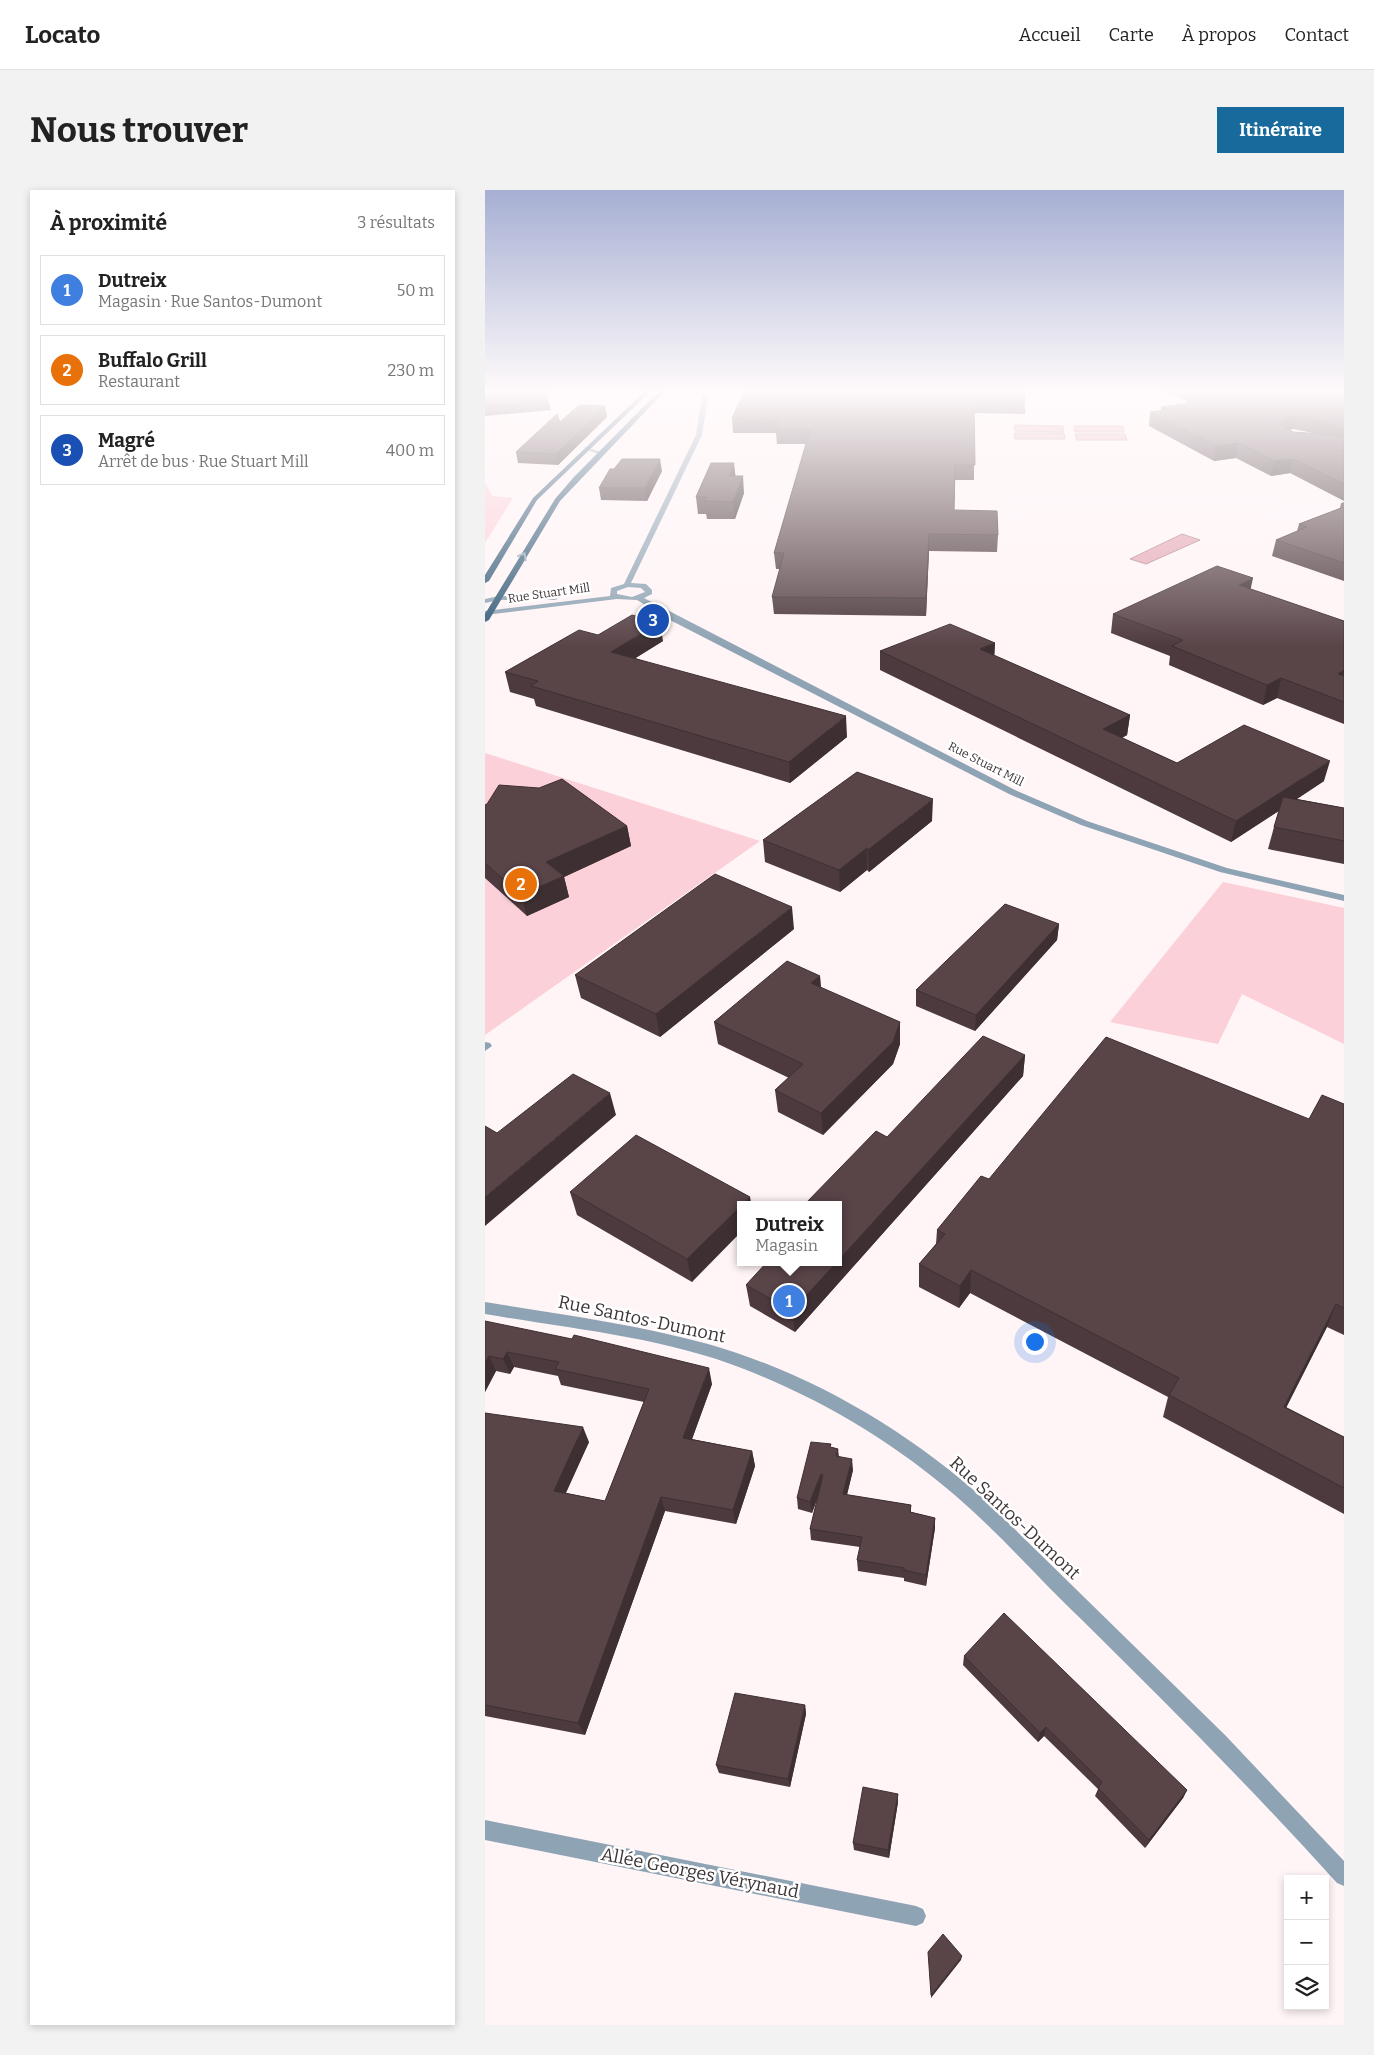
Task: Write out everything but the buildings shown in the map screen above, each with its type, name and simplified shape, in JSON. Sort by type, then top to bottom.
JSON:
[{"type":"main road","points":[[485,581],[535,499],[559,476]]},
{"type":"main road","points":[[486,616],[499,598],[557,500],[580,476]]},
{"type":"street","points":[[615,593],[627,585],[679,476]]},
{"type":"street","points":[[615,593],[638,598],[647,594],[649,589],[643,586],[627,585]]},
{"type":"street","name":"Rue Stuart Mill","points":[[485,601],[499,598],[547,599],[615,593]]},
{"type":"street","name":"Rue Stuart Mill","points":[[486,616],[615,593]]},
{"type":"street","name":"Rue Stuart Mill","points":[[638,598],[668,616],[996,784],[1084,823],[1224,870],[1344,898]]},
{"type":"street","name":"Rue Santos-Dumont","points":[[485,1308],[692,1347],[739,1362],[779,1376],[838,1406],[913,1453],[965,1493],[1138,1661],[1290,1814],[1344,1876]]},
{"type":"street","name":"Allée Georges Vérynaud","points":[[485,1830],[916,1916]]},
{"type":"shaded area","points":[[485,482],[492,496],[513,498],[485,543]]},
{"type":"shaded area","points":[[1182,534],[1200,540],[1146,564],[1130,559]]},
{"type":"shaded area","points":[[485,753],[760,841],[485,1035]]},
{"type":"shaded area","points":[[1223,882],[1344,908],[1344,1044],[1242,994],[1218,1044],[1110,1022]]},
{"type":"place","name":"Magré","points":[[653,620]]},
{"type":"place","name":"Buffalo Grill","points":[[521,884]]},
{"type":"place","name":"Dutreix","points":[[789,1301]]}]
